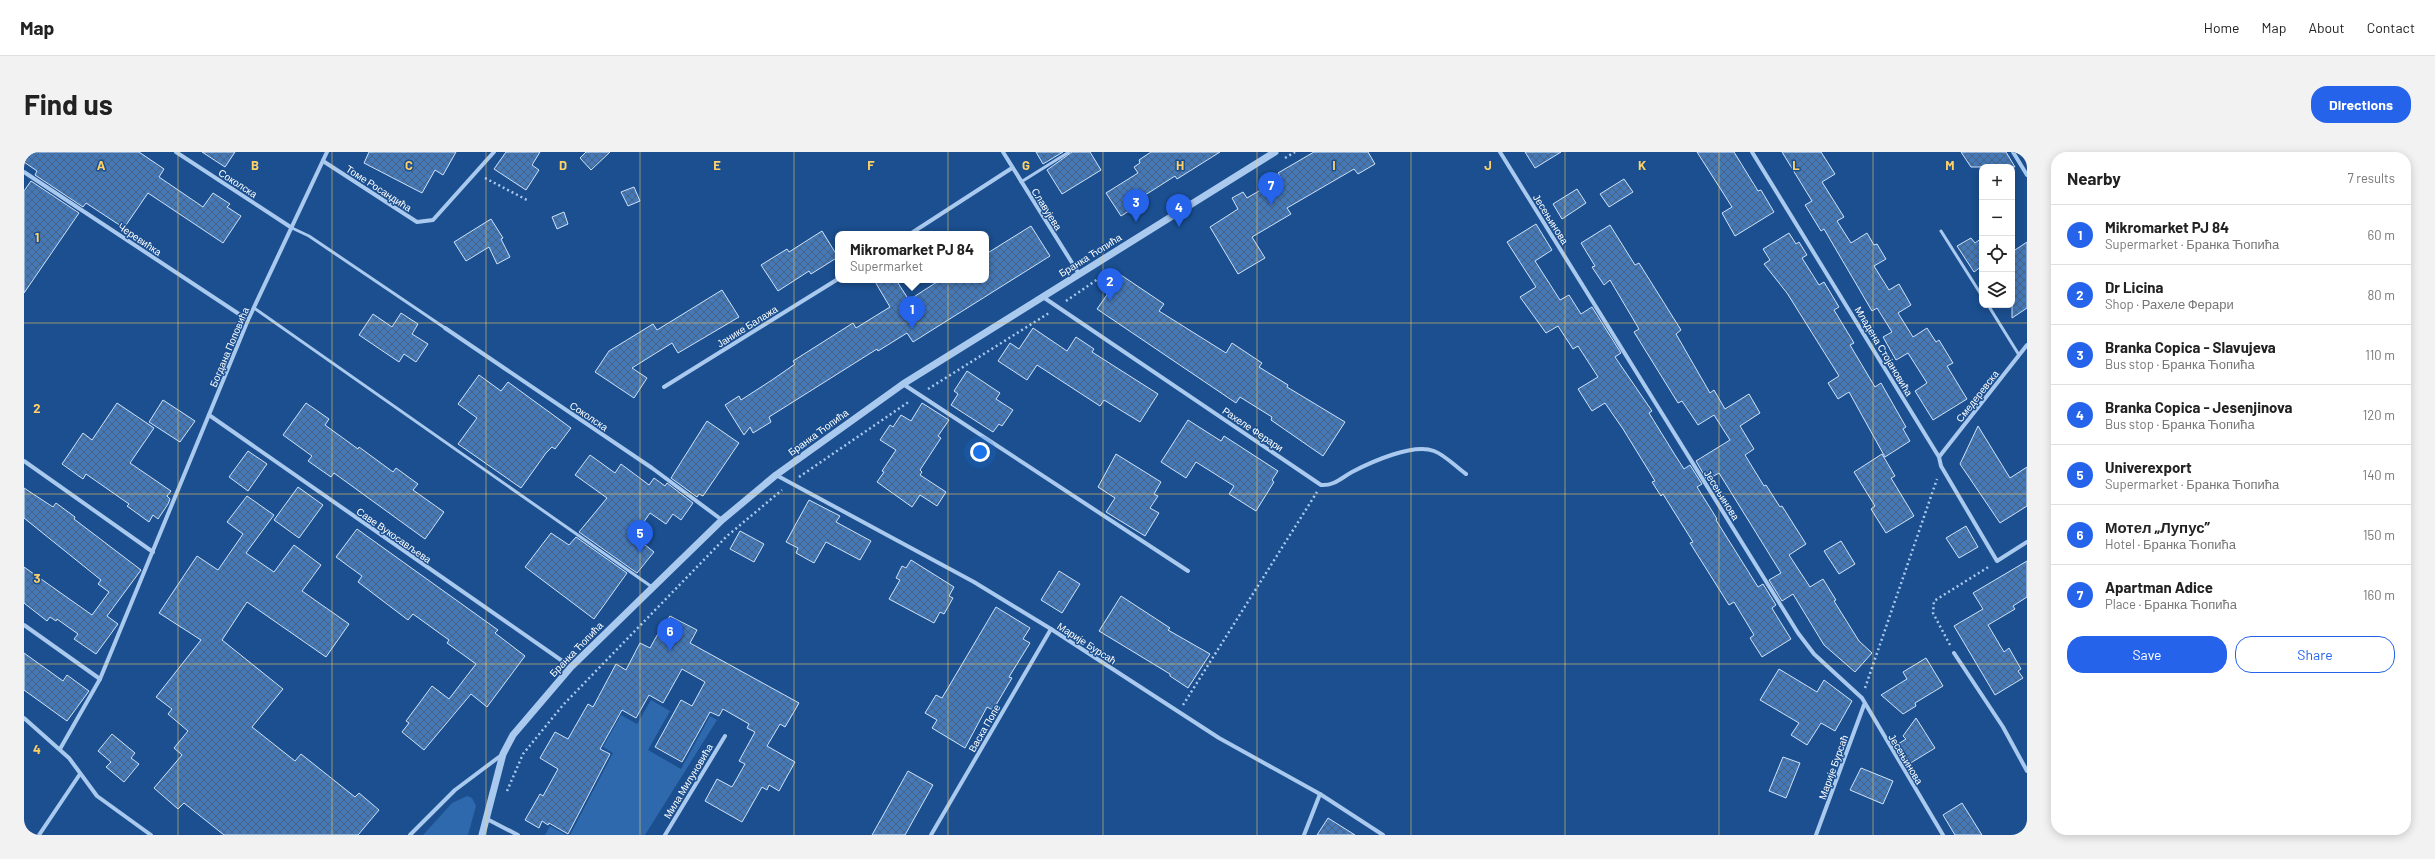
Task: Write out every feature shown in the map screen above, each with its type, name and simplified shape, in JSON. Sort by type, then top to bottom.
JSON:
[{"type":"street","name":"Соколска","points":[[176,152],[292,228]]},
{"type":"street","name":"Богдана Поповића","points":[[60,749],[100,679],[248,320],[327,152]]},
{"type":"street","name":"Томе Росандића","points":[[323,161],[417,222],[433,220],[494,152]]},
{"type":"street","name":"Славујева","points":[[1003,152],[1079,274]]},
{"type":"street","name":"Бранка Ћопића","points":[[482,835],[485,818],[503,754],[513,735],[571,667],[652,586],[722,520],[776,475],[903,384],[1275,152]]},
{"type":"street","name":"Јесењинова","points":[[1500,152],[1798,633],[1814,654],[1862,698],[1864,705],[1943,835]]},
{"type":"street","name":"Младена Стојановића","points":[[1752,152],[1939,457],[1941,466],[1997,561]]},
{"type":"street","points":[[2013,152],[2027,175]]},
{"type":"street","points":[[915,231],[1012,168]]},
{"type":"street","name":"Черевићка","points":[[24,172],[248,320]]},
{"type":"street","name":"Јанике Балажа","points":[[664,386],[835,281]]},
{"type":"street","name":"Рахеле Ферари","points":[[1043,297],[1322,485]]},
{"type":"street","name":"Соколска","points":[[445,328],[652,468],[722,520]]},
{"type":"street","name":"Смедеревска","points":[[1939,457],[2027,345]]},
{"type":"street","points":[[903,384],[1188,571]]},
{"type":"street","name":"Саве Вукосављева","points":[[209,415],[571,667]]},
{"type":"street","points":[[1322,485],[1331,486],[1352,472],[1405,451],[1423,448],[1435,452],[1466,474]]},
{"type":"street","points":[[24,461],[153,552]]},
{"type":"street","name":"Марије Бурсаћ","points":[[776,475],[974,582],[1051,629],[1219,738],[1320,794],[1383,835]]},
{"type":"street","points":[[1997,561],[2027,542]]},
{"type":"street","points":[[24,625],[100,679]]},
{"type":"street","name":"Васка Попе","points":[[930,835],[1051,629]]},
{"type":"street","points":[[1954,653],[2003,727],[2027,771]]},
{"type":"street","name":"Марије Бурсаћ","points":[[1816,835],[1864,705]]},
{"type":"street","points":[[24,719],[70,758],[97,796],[151,835]]},
{"type":"street","name":"Мила Милуновића","points":[[665,835],[725,736]]},
{"type":"street","points":[[410,835],[455,790],[503,754]]},
{"type":"street","points":[[40,835],[80,774]]},
{"type":"street","points":[[1304,835],[1320,794]]},
{"type":"street","points":[[485,818],[518,835]]},
{"type":"lane","points":[[1021,182],[1069,152]]},
{"type":"lane","points":[[292,228],[309,236],[445,328]]},
{"type":"lane","points":[[1941,231],[1979,291]]},
{"type":"lane","points":[[254,308],[652,586]]},
{"type":"lane","points":[[1990,308],[2019,355]]},
{"type":"path","points":[[1282,160],[1295,152]]},
{"type":"path","points":[[475,173],[527,200]]},
{"type":"path","points":[[506,792],[523,754],[563,705],[726,536],[791,483],[919,395],[1058,307],[1113,268]]},
{"type":"path","points":[[1862,698],[1941,466]]},
{"type":"path","points":[[1179,712],[1322,485]]},
{"type":"path","points":[[1954,653],[1933,613],[1934,601],[1997,561]]},
{"type":"shaded area","points":[[651,700],[670,711],[648,750],[681,769],[710,716],[717,720],[645,835],[570,835],[613,753],[603,747],[621,715],[637,724]]},
{"type":"shaded area","points":[[467,796],[472,798],[476,806],[468,835],[423,835],[452,803]]},
{"type":"shaded area","points":[[550,826],[566,835],[545,835]]},
{"type":"building","points":[[24,152],[139,152],[164,169],[159,177],[203,207],[213,193],[230,204],[227,207],[241,216],[223,243],[148,193],[124,228],[86,203],[83,207],[35,175],[37,171],[24,162]]},
{"type":"building","points":[[202,152],[235,152],[225,167]]},
{"type":"building","points":[[369,152],[456,152],[443,175],[435,170],[422,193],[364,163]]},
{"type":"building","points":[[506,152],[540,152],[532,165],[539,170],[526,190],[494,169]]},
{"type":"building","points":[[586,152],[610,152],[591,170],[580,158]]},
{"type":"building","points":[[1036,152],[1063,152],[1043,164]]},
{"type":"building","points":[[1072,152],[1090,152],[1101,170],[1062,194],[1047,170]]},
{"type":"building","points":[[1151,152],[1220,152],[1177,179],[1175,176],[1142,197],[1145,201],[1121,216],[1106,193],[1138,173],[1134,167],[1140,163],[1139,160]]},
{"type":"building","points":[[1314,152],[1368,152],[1375,164],[1358,174],[1354,169],[1287,208],[1291,214],[1252,237],[1265,258],[1238,274],[1210,227],[1238,209],[1232,198],[1243,192],[1247,198],[1281,178],[1278,173]]},
{"type":"building","points":[[1525,152],[1561,152],[1535,168]]},
{"type":"building","points":[[1697,152],[1734,152],[1758,191],[1761,190],[1774,212],[1735,236],[1722,213],[1732,207]]},
{"type":"building","points":[[1782,152],[1821,152],[1835,174],[1822,182],[1844,217],[1837,221],[1851,243],[1867,233],[1874,245],[1877,244],[1886,259],[1874,266],[1889,290],[1899,284],[1911,305],[1898,313],[1913,337],[1927,328],[1936,342],[1939,340],[1953,363],[1947,366],[1967,399],[1933,420],[1915,391],[1927,383],[1908,353],[1896,360],[1883,337],[1892,332],[1877,308],[1872,311],[1824,229],[1821,231],[1805,205],[1812,201]]},
{"type":"building","points":[[1961,152],[2006,152],[2013,164],[1979,164],[1979,167],[1971,167]]},
{"type":"building","points":[[1624,179],[1633,192],[1609,207],[1600,194]]},
{"type":"building","points":[[31,181],[79,213],[24,293],[24,191]]},
{"type":"building","points":[[634,187],[640,201],[628,206],[621,192]]},
{"type":"building","points":[[1577,189],[1586,203],[1562,219],[1553,204]]},
{"type":"building","points":[[564,212],[568,224],[557,229],[552,217]]},
{"type":"building","points":[[491,219],[503,238],[501,239],[510,257],[497,264],[489,247],[466,261],[454,242]]},
{"type":"building","points":[[1536,224],[1552,250],[1535,261],[1560,300],[1569,295],[1581,314],[1592,307],[1621,353],[1615,357],[1652,411],[1649,413],[1684,469],[1690,465],[1702,484],[1697,487],[1717,519],[1716,520],[1758,587],[1763,584],[1776,605],[1772,608],[1791,639],[1762,657],[1750,638],[1754,635],[1734,602],[1729,605],[1690,543],[1693,542],[1663,494],[1661,496],[1652,482],[1655,481],[1623,429],[1605,403],[1592,411],[1578,389],[1598,377],[1578,346],[1573,349],[1558,326],[1546,333],[1520,297],[1536,287],[1507,242]]},
{"type":"building","points":[[1610,225],[1635,265],[1639,263],[1681,330],[1676,334],[1710,393],[1714,390],[1725,409],[1749,394],[1760,413],[1740,426],[1754,449],[1745,455],[1764,486],[1766,485],[1780,507],[1782,506],[1806,544],[1789,555],[1810,587],[1823,579],[1836,600],[1834,601],[1859,641],[1872,653],[1855,672],[1824,645],[1793,594],[1782,601],[1769,580],[1781,573],[1719,473],[1707,480],[1696,461],[1730,440],[1714,415],[1698,425],[1682,401],[1678,403],[1634,332],[1639,329],[1610,280],[1604,285],[1592,267],[1595,266],[1581,243]]},
{"type":"building","points":[[1031,226],[1050,256],[913,342],[907,333],[878,351],[877,349],[769,417],[771,422],[753,433],[750,427],[744,435],[725,405],[739,396],[741,400],[795,364],[793,361],[853,323],[856,328],[890,307],[876,283],[898,283],[909,300],[935,283],[989,283],[989,252]]},
{"type":"building","points":[[822,231],[835,252],[835,259],[811,274],[809,271],[778,291],[761,265],[787,249],[789,252]]},
{"type":"building","points":[[1789,233],[1796,244],[1799,242],[1807,255],[1802,258],[1819,285],[1824,282],[1839,307],[1834,310],[1854,343],[1850,345],[1875,387],[1881,383],[1906,427],[1903,429],[1910,441],[1885,457],[1849,392],[1838,399],[1828,383],[1839,376],[1787,293],[1764,264],[1770,260],[1763,249]]},
{"type":"building","points":[[1971,238],[1975,243],[1979,240],[1979,268],[1974,272],[1957,246]]},
{"type":"building","points":[[2027,242],[2027,308],[2012,318],[2012,308],[2015,308],[2015,250]]},
{"type":"building","points":[[1121,275],[1164,304],[1159,311],[1226,353],[1232,343],[1262,363],[1259,367],[1288,385],[1287,387],[1345,422],[1323,456],[1271,420],[1272,417],[1240,397],[1236,403],[1097,309]]},
{"type":"building","points":[[722,290],[739,317],[678,353],[672,343],[632,368],[647,378],[634,398],[595,372],[609,351],[653,324],[657,330]]},
{"type":"building","points":[[401,313],[418,324],[412,334],[428,344],[416,362],[404,354],[399,362],[359,335],[373,314],[392,327]]},
{"type":"building","points":[[1033,328],[1067,351],[1076,337],[1094,349],[1092,352],[1158,394],[1140,422],[1104,400],[1100,406],[1037,365],[1027,380],[998,361],[1010,343],[1019,349]]},
{"type":"building","points":[[967,371],[1000,393],[996,399],[1013,410],[1002,426],[999,424],[993,432],[951,405],[958,394],[954,391]]},
{"type":"building","points":[[479,375],[501,391],[508,382],[571,428],[555,449],[552,447],[546,453],[521,488],[458,444],[477,418],[458,404]]},
{"type":"building","points":[[163,400],[195,421],[180,442],[149,422]]},
{"type":"building","points":[[117,403],[154,428],[130,463],[171,491],[167,496],[170,499],[168,504],[158,519],[153,515],[149,522],[127,506],[129,504],[86,474],[83,479],[62,464],[83,433],[92,440]]},
{"type":"building","points":[[306,403],[329,419],[325,425],[358,449],[359,447],[393,472],[396,468],[418,484],[413,490],[444,512],[425,539],[334,473],[331,477],[308,461],[312,456],[283,435]]},
{"type":"building","points":[[922,403],[949,420],[938,436],[941,438],[920,470],[922,472],[920,475],[946,492],[937,506],[920,495],[912,507],[877,482],[884,472],[882,471],[896,450],[880,440],[890,425],[893,427],[901,415],[911,421]]},
{"type":"building","points":[[1188,420],[1221,441],[1224,436],[1278,471],[1272,480],[1274,482],[1256,511],[1229,494],[1234,486],[1196,462],[1186,478],[1161,462]]},
{"type":"building","points":[[707,421],[739,443],[703,496],[699,494],[697,497],[671,478]]},
{"type":"building","points":[[1978,426],[2010,478],[2027,467],[2027,506],[2000,523],[1960,464]]},
{"type":"building","points":[[248,451],[267,464],[248,491],[229,477]]},
{"type":"building","points":[[1116,454],[1161,482],[1154,494],[1158,496],[1150,508],[1159,513],[1145,536],[1106,512],[1115,498],[1098,487]]},
{"type":"building","points":[[1882,454],[1895,476],[1891,478],[1914,516],[1886,533],[1871,509],[1875,506],[1854,472]]},
{"type":"building","points":[[590,455],[615,473],[621,464],[649,485],[654,478],[665,486],[667,483],[693,503],[681,520],[673,514],[666,524],[650,513],[634,536],[654,552],[637,573],[579,532],[607,498],[575,475]]},
{"type":"building","points":[[298,487],[323,505],[299,538],[274,520]]},
{"type":"building","points":[[24,488],[53,507],[56,503],[75,517],[74,519],[141,570],[107,616],[118,624],[96,654],[74,639],[78,634],[57,619],[56,621],[50,617],[47,621],[24,603],[24,567],[92,615],[109,592],[98,584],[101,580],[24,518]]},
{"type":"building","points":[[247,496],[274,515],[246,553],[274,572],[294,545],[321,565],[302,591],[349,624],[326,657],[247,602],[222,640],[283,689],[252,727],[295,761],[301,754],[355,797],[359,793],[379,810],[358,835],[224,835],[184,803],[178,809],[154,788],[182,755],[174,748],[188,731],[168,714],[172,709],[156,697],[201,640],[159,613],[197,556],[218,570],[243,534],[227,522]]},
{"type":"building","points":[[809,500],[840,516],[836,522],[871,541],[860,560],[826,542],[814,563],[796,553],[798,548],[786,542]]},
{"type":"building","points":[[1966,526],[1978,547],[1959,558],[1946,538]]},
{"type":"building","points":[[357,529],[498,630],[495,633],[525,656],[487,707],[471,694],[424,750],[402,732],[409,723],[406,721],[432,686],[449,699],[476,664],[447,643],[449,640],[413,614],[408,620],[358,582],[362,576],[336,557]]},
{"type":"building","points":[[740,531],[764,544],[754,562],[730,549]]},
{"type":"building","points":[[551,533],[569,545],[576,537],[627,573],[594,619],[525,567]]},
{"type":"building","points":[[1841,541],[1855,564],[1839,574],[1824,551]]},
{"type":"building","points":[[911,560],[954,587],[949,596],[953,598],[944,614],[940,612],[934,623],[889,599],[900,580],[896,578],[902,566],[906,568]]},
{"type":"building","points":[[2027,561],[2027,597],[2013,606],[2015,609],[1988,625],[2004,652],[2009,648],[2021,669],[2018,671],[2023,678],[1995,695],[1954,626],[1983,609],[1973,593]]},
{"type":"building","points":[[1059,571],[1080,584],[1062,613],[1041,600]]},
{"type":"building","points":[[1121,596],[1170,628],[1168,630],[1210,654],[1188,688],[1170,676],[1170,674],[1099,631]]},
{"type":"building","points":[[996,607],[1030,628],[1023,639],[1030,643],[1009,677],[1012,678],[993,710],[987,707],[965,748],[932,728],[937,720],[925,713],[936,695],[942,698]]},
{"type":"building","points":[[670,616],[697,630],[690,643],[799,703],[785,727],[780,724],[767,746],[795,762],[779,791],[769,785],[767,790],[762,787],[742,822],[705,801],[717,779],[732,787],[745,764],[739,761],[755,732],[747,728],[749,724],[723,709],[719,716],[710,712],[682,762],[655,747],[681,700],[692,706],[705,682],[682,669],[663,703],[649,695],[636,718],[622,710],[600,749],[610,754],[568,834],[549,823],[548,825],[542,821],[539,828],[525,820],[540,794],[543,796],[558,769],[540,758],[555,732],[568,739],[588,704],[593,707],[616,664],[626,670],[640,643],[650,648],[665,621],[666,622]]},
{"type":"building","points":[[24,653],[63,681],[67,675],[89,691],[67,721],[24,690]]},
{"type":"building","points":[[1926,658],[1943,686],[1915,703],[1916,706],[1903,714],[1881,695],[1907,679],[1903,672]]},
{"type":"building","points":[[1779,669],[1817,692],[1824,680],[1852,701],[1835,731],[1821,723],[1807,745],[1791,735],[1799,723],[1760,700]]},
{"type":"building","points":[[1916,718],[1935,748],[1909,764],[1898,744],[1906,739],[1903,736]]},
{"type":"building","points":[[112,734],[135,753],[131,758],[139,764],[124,782],[106,767],[111,762],[98,751]]},
{"type":"building","points":[[1783,757],[1800,763],[1786,798],[1769,791]]},
{"type":"building","points":[[1861,768],[1893,781],[1883,804],[1850,790]]},
{"type":"building","points":[[908,771],[933,785],[905,835],[872,835]]},
{"type":"building","points":[[1962,803],[1982,835],[1955,835],[1943,815]]},
{"type":"building","points":[[1328,818],[1355,835],[1317,835]]},
{"type":"place","name":"Apartman Adice","points":[[1271,205]]},
{"type":"place","name":"Branka Copica - Slavujeva","points":[[1136,222]]},
{"type":"place","name":"Branka Copica - Jesenjinova","points":[[1179,227]]},
{"type":"place","name":"Dr Licina","points":[[1110,301]]},
{"type":"place","name":"Mikromarket PJ 84","points":[[912,329]]},
{"type":"place","name":"Univerexport","points":[[640,553]]},
{"type":"place","name":"Мотел „Лупус”","points":[[670,651]]}]
